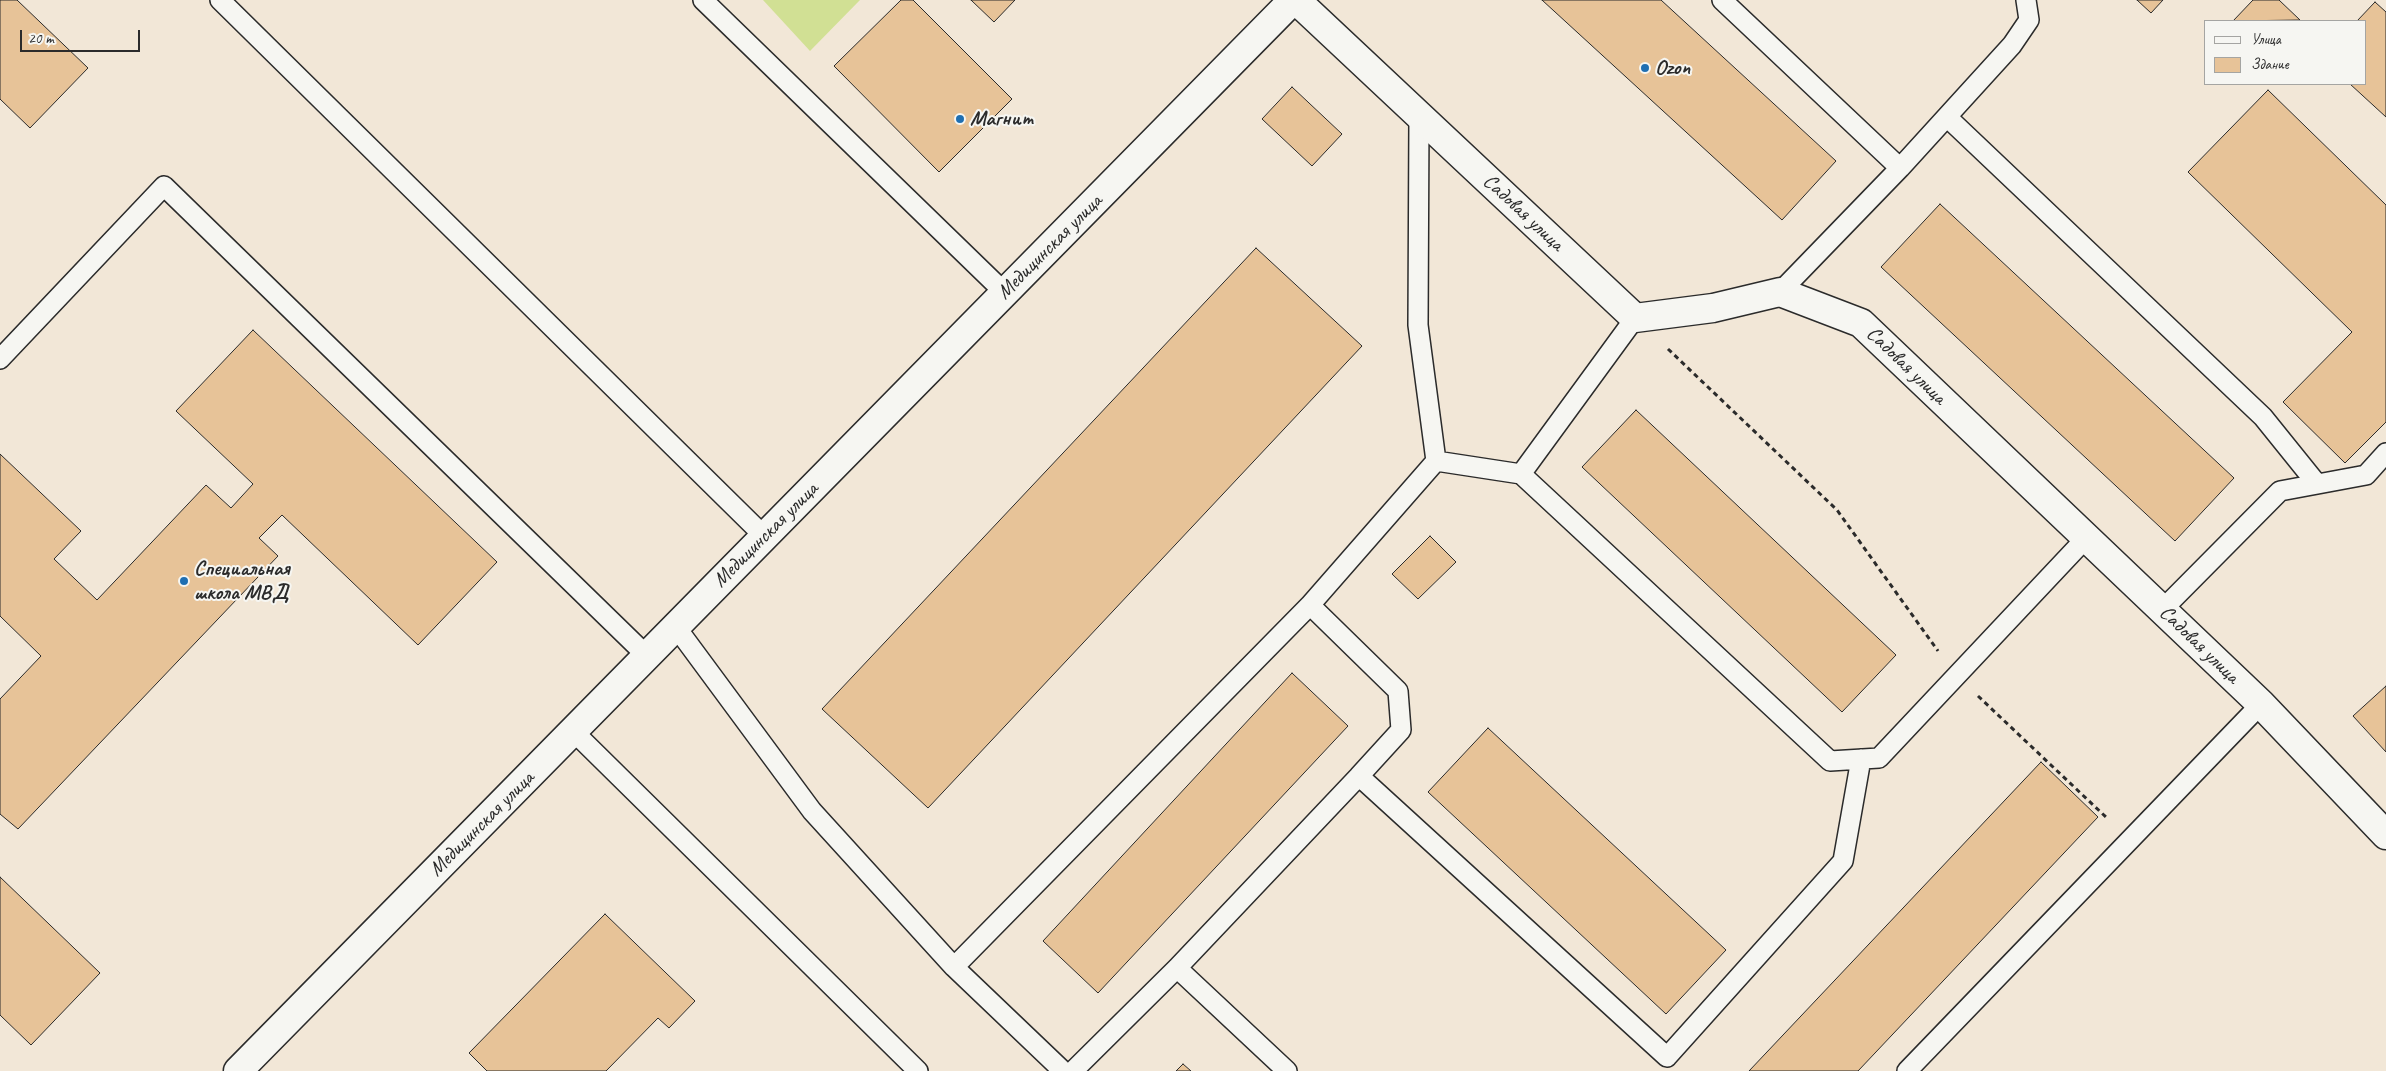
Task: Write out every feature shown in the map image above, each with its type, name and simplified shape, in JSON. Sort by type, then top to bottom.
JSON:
[{"type":"main road","name":"Медицинская улица","points":[[238,1071],[1294,0]]},
{"type":"main road","name":"Садовая улица","points":[[1294,0],[1635,318]]},
{"type":"main road","name":"Садовая улица","points":[[1780,292],[1861,323],[2260,704],[2386,835]]},
{"type":"main road","points":[[1635,318],[1714,308],[1780,292]]},
{"type":"lane","points":[[220,0],[765,537]]},
{"type":"lane","points":[[703,0],[1005,293]]},
{"type":"lane","points":[[1722,0],[1900,168]]},
{"type":"lane","points":[[1780,292],[1900,168],[2012,46],[2029,20],[2026,0]]},
{"type":"lane","points":[[954,967],[1310,606],[1436,460],[1418,325],[1420,116]]},
{"type":"lane","points":[[1947,117],[2263,418],[2317,484]]},
{"type":"lane","points":[[0,359],[164,186],[646,656]]},
{"type":"lane","points":[[1521,474],[1635,318]]},
{"type":"lane","points":[[2162,610],[2280,492],[2366,474],[2386,454]]},
{"type":"lane","points":[[1436,460],[1521,474],[1830,761],[1879,758],[2087,537]]},
{"type":"lane","points":[[1074,1071],[1177,968],[1401,730],[1398,691],[1310,606]]},
{"type":"lane","points":[[676,627],[812,811],[954,967],[1063,1071]]},
{"type":"lane","points":[[1906,1071],[2260,704]]},
{"type":"lane","points":[[573,731],[918,1071]]},
{"type":"lane","points":[[1358,776],[1667,1057],[1843,861],[1861,759]]},
{"type":"lane","points":[[1177,968],[1287,1071]]},
{"type":"path","points":[[1635,318],[1837,510],[1956,676],[2129,840]]},
{"type":"green space","points":[[763,0],[860,0],[810,51]]},
{"type":"building","points":[[0,0],[17,0],[88,68],[30,128],[0,99]]},
{"type":"building","points":[[901,0],[913,0],[1012,99],[939,172],[834,66]]},
{"type":"building","points":[[971,0],[1015,0],[994,22]]},
{"type":"building","points":[[1542,0],[1661,0],[1836,161],[1782,220]]},
{"type":"building","points":[[2137,0],[2163,0],[2151,13]]},
{"type":"building","points":[[2253,0],[2279,0],[2300,20],[2234,20]]},
{"type":"building","points":[[2375,2],[2386,12],[2386,117],[2351,85],[2366,85],[2366,20],[2358,20]]},
{"type":"building","points":[[1292,87],[1342,134],[1312,166],[1262,119]]},
{"type":"building","points":[[2268,90],[2386,205],[2386,422],[2345,463],[2283,402],[2352,332],[2188,172]]},
{"type":"building","points":[[1940,204],[2234,478],[2175,541],[1881,267]]},
{"type":"building","points":[[1256,248],[1362,346],[928,808],[822,709]]},
{"type":"building","name":"Специальная школа МВД","points":[[253,330],[497,562],[418,645],[282,515],[259,538],[278,556],[18,829],[0,814],[0,699],[41,656],[0,616],[0,454],[81,531],[54,559],[97,600],[206,485],[231,508],[253,484],[176,411]]},
{"type":"building","points":[[1636,410],[1896,655],[1842,712],[1582,467]]},
{"type":"building","points":[[1430,536],[1456,562],[1418,599],[1392,574]]},
{"type":"building","points":[[1292,673],[1348,726],[1098,993],[1043,941]]},
{"type":"building","points":[[2386,686],[2386,752],[2353,716]]},
{"type":"building","points":[[1488,728],[1726,950],[1666,1014],[1428,792]]},
{"type":"building","points":[[2041,762],[2098,817],[1858,1071],[1749,1071]]},
{"type":"building","points":[[0,877],[100,973],[31,1045],[0,1015]]},
{"type":"building","points":[[605,914],[695,1001],[669,1028],[658,1018],[606,1071],[487,1071],[469,1053]]},
{"type":"building","points":[[1183,1064],[1191,1071],[1176,1071]]},
{"type":"place","name":"Ozon","points":[[1645,68]]},
{"type":"place","name":"Магнит","points":[[960,119]]},
{"type":"place","name":"Специальная школа МВД","points":[[184,581]]}]
